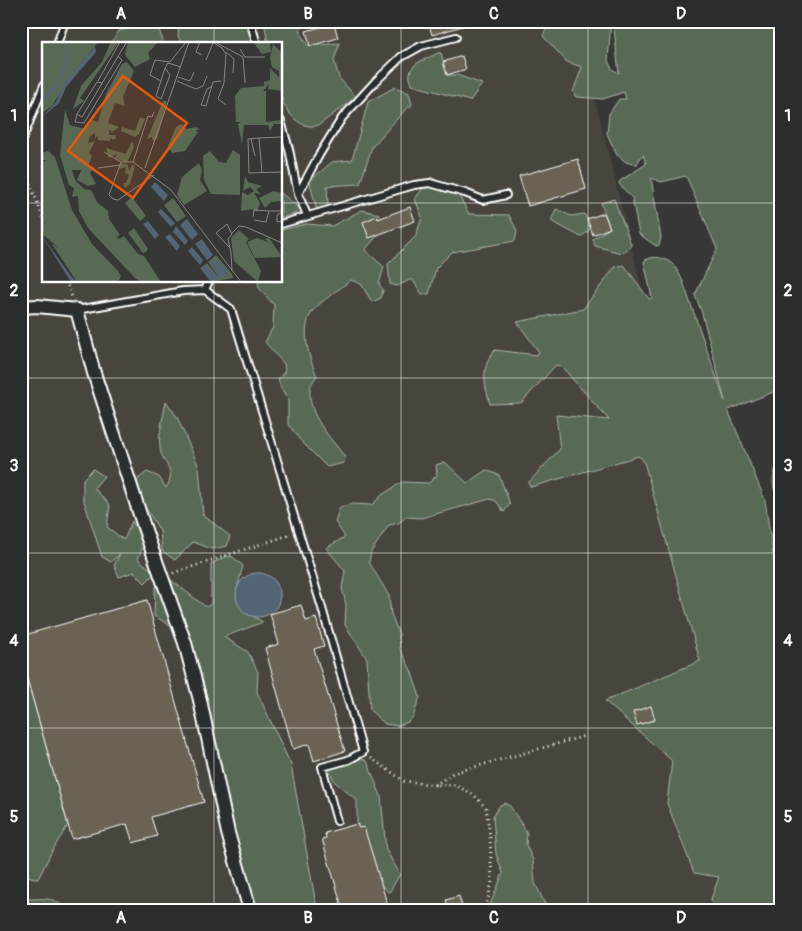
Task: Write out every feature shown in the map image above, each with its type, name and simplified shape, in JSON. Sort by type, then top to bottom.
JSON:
[{"type":"street","points":[[21,307],[77,310],[94,373],[161,577],[185,643],[200,700],[228,834],[250,910]]},
{"type":"lane","points":[[58,42],[65,21]]},
{"type":"lane","points":[[250,21],[256,42]]},
{"type":"lane","points":[[298,194],[342,118],[401,56],[421,46],[456,37]]},
{"type":"lane","points":[[21,143],[42,90]]},
{"type":"lane","points":[[282,124],[298,194],[307,215]]},
{"type":"lane","points":[[282,224],[414,184],[430,182],[483,200],[506,195]]},
{"type":"lane","points":[[205,290],[209,282]]},
{"type":"lane","points":[[77,310],[175,292],[205,290],[231,309],[363,752],[348,760],[322,767],[337,821]]},
{"type":"path","points":[[21,160],[42,215]]},
{"type":"path","points":[[161,577],[299,532]]},
{"type":"path","points":[[435,785],[454,773],[585,736]]},
{"type":"path","points":[[363,752],[387,771],[404,781],[435,785],[456,785],[474,795],[486,808],[490,836],[492,882],[487,903],[483,910]]},
{"type":"shaded area","points":[[21,21],[576,21],[781,857],[781,910],[21,910]]},
{"type":"green space","points":[[184,21],[246,21],[253,30],[254,42],[181,42],[178,36],[179,25]]},
{"type":"green space","points":[[264,21],[300,21],[301,35],[310,46],[340,43],[334,60],[339,78],[356,97],[319,125],[312,126],[300,123],[290,114],[282,98],[282,42],[268,42]]},
{"type":"green space","points":[[549,21],[611,21],[608,61],[612,69],[619,73],[613,21],[781,21],[781,317],[778,319],[781,330],[781,389],[728,410],[765,500],[781,602],[781,910],[713,910],[711,899],[719,877],[694,873],[667,803],[672,761],[605,701],[700,661],[644,462],[639,456],[531,487],[528,483],[560,449],[556,415],[609,420],[561,366],[556,365],[521,403],[490,404],[485,382],[485,370],[495,350],[536,355],[539,352],[517,322],[583,309],[615,267],[624,265],[649,299],[652,298],[644,261],[656,257],[665,259],[672,264],[683,282],[725,401],[702,313],[695,295],[717,249],[686,176],[661,182],[651,178],[661,238],[659,245],[656,246],[639,234],[632,198],[619,184],[620,181],[646,164],[643,154],[636,165],[626,162],[617,155],[607,134],[609,114],[619,99],[626,99],[624,92],[603,99],[576,97],[573,92],[582,67],[567,62],[543,36]]},
{"type":"green space","points":[[153,24],[158,27],[163,42],[111,42],[119,31]]},
{"type":"green space","points":[[441,53],[447,75],[457,75],[482,84],[470,101],[412,85],[410,72],[412,68],[421,61]]},
{"type":"green space","points":[[395,87],[409,93],[412,105],[406,109],[372,147],[360,184],[327,186],[328,205],[323,211],[316,208],[310,183],[312,179],[332,162],[352,160],[368,102]]},
{"type":"green space","points":[[431,177],[457,192],[469,214],[509,215],[517,231],[515,241],[452,252],[436,268],[429,294],[422,294],[412,279],[397,286],[390,284],[388,264],[416,236],[422,217],[415,199]]},
{"type":"green space","points":[[282,194],[297,206],[297,213],[282,218]]},
{"type":"green space","points":[[614,199],[631,244],[631,247],[621,253],[595,246],[593,239],[610,228],[601,203]]},
{"type":"green space","points":[[556,209],[571,216],[584,214],[592,228],[581,237],[551,221]]},
{"type":"green space","points":[[362,210],[379,214],[383,229],[365,250],[384,267],[379,284],[383,290],[381,298],[372,302],[361,284],[351,280],[314,309],[308,319],[307,344],[317,376],[310,388],[310,400],[317,418],[345,457],[344,463],[327,467],[301,441],[288,424],[288,399],[278,379],[285,371],[284,364],[265,342],[273,327],[274,305],[259,288],[258,282],[282,282],[282,230],[306,224],[332,226]]},
{"type":"green space","points":[[166,401],[177,417],[199,467],[203,515],[230,536],[227,546],[212,549],[193,542],[175,560],[162,551],[160,531],[134,489],[139,478],[147,472],[159,477],[166,488],[169,481],[170,471],[161,453],[160,442],[160,430]]},
{"type":"green space","points":[[781,459],[781,500],[775,491],[773,480]]},
{"type":"green space","points":[[445,462],[467,483],[486,470],[499,475],[510,504],[504,512],[496,501],[490,499],[421,518],[406,517],[399,523],[389,525],[371,552],[369,562],[389,596],[391,614],[399,634],[400,649],[411,670],[420,697],[413,717],[408,722],[398,726],[385,724],[370,710],[367,659],[345,625],[346,605],[342,588],[345,571],[326,548],[345,537],[335,522],[340,507],[351,504],[372,505],[382,495],[402,482],[429,483],[437,475],[436,465]]},
{"type":"green space","points":[[93,469],[104,476],[94,488],[110,505],[107,527],[124,540],[132,521],[144,543],[138,559],[155,573],[145,583],[134,572],[119,577],[114,565],[120,554],[111,562],[102,557],[83,498],[83,479]]},
{"type":"green space","points":[[227,556],[233,557],[243,566],[236,594],[239,605],[263,622],[224,637],[248,652],[258,672],[257,692],[291,765],[317,910],[257,910],[237,864],[171,580],[206,607],[211,604],[211,564]]},
{"type":"green space","points":[[163,583],[174,624],[171,626],[154,616],[155,588]]},
{"type":"green space","points":[[21,657],[68,825],[38,879],[21,874]]},
{"type":"green space","points":[[345,757],[361,758],[367,761],[381,796],[386,850],[400,874],[389,893],[370,872],[357,822],[357,800],[335,782],[329,771],[332,766]]},
{"type":"green space","points":[[504,803],[510,806],[527,833],[526,845],[533,860],[535,883],[548,910],[488,910],[503,873],[496,854],[493,816],[500,805]]},
{"type":"green space","points":[[29,899],[54,900],[66,910],[21,910],[21,901]]},
{"type":"water","points":[[258,573],[270,577],[276,583],[280,595],[276,607],[270,613],[258,617],[246,613],[240,607],[236,595],[240,583],[246,577]]},
{"type":"building","points":[[428,21],[466,21],[466,25],[432,35]]},
{"type":"building","points":[[334,23],[338,38],[310,46],[306,31]]},
{"type":"building","points":[[462,56],[466,69],[447,75],[443,62]]},
{"type":"building","points":[[578,159],[586,189],[528,206],[519,176]]},
{"type":"building","points":[[410,207],[415,221],[369,238],[363,222],[377,216],[378,219]]},
{"type":"building","points":[[604,213],[610,228],[593,235],[587,219]]},
{"type":"building","points":[[147,600],[204,802],[151,817],[157,836],[133,843],[127,824],[72,839],[21,657],[21,636]]},
{"type":"building","points":[[301,605],[306,621],[316,618],[324,646],[314,649],[345,751],[314,761],[309,744],[293,749],[265,648],[279,644],[270,614]]},
{"type":"building","points":[[651,706],[655,720],[637,725],[633,712]]},
{"type":"building","points":[[357,824],[359,828],[364,827],[389,910],[343,910],[322,839],[326,838],[325,833]]},
{"type":"building","points":[[459,896],[463,910],[449,910],[446,900]]}]
